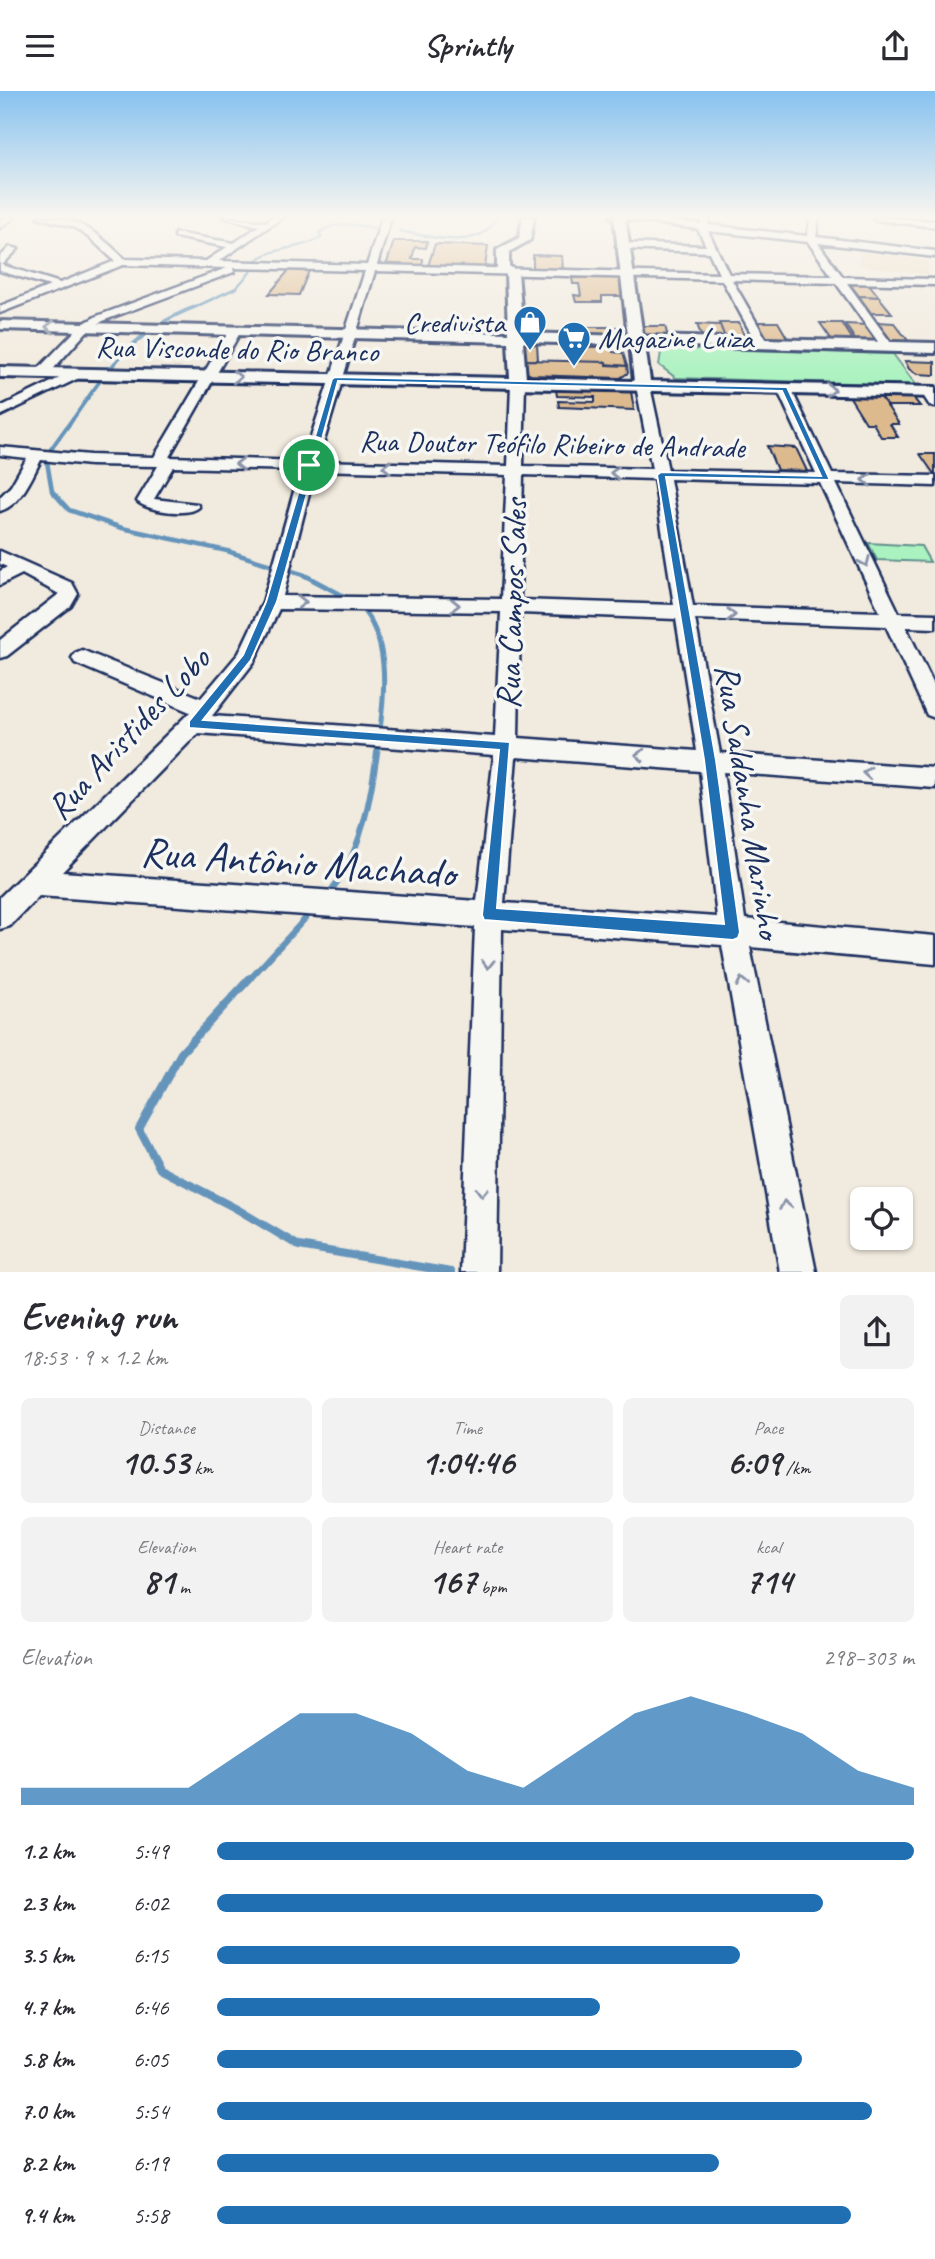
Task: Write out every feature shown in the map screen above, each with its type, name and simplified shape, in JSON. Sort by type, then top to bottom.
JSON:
[{"type":"main road","name":"Rua Campos Sales","points":[[512,272],[518,383]]},
{"type":"main road","name":"Rua Saldanha Marinho","points":[[625,275],[642,386]]},
{"type":"main road","points":[[0,325],[935,348]]},
{"type":"main road","points":[[675,342],[651,347],[643,356],[645,365],[651,376],[658,380],[692,387]]},
{"type":"main road","name":"Rua Visconde do Rio Branco","points":[[0,372],[784,389],[933,396]]},
{"type":"street","points":[[20,272],[60,286]]},
{"type":"street","points":[[0,310],[96,272]]},
{"type":"street","points":[[42,373],[85,327],[101,317],[223,272]]},
{"type":"street","name":"Rua Aristides Lobo","points":[[2,912],[199,717],[247,657],[274,593],[335,379],[372,272]]},
{"type":"street","points":[[516,272],[935,282]]},
{"type":"street","points":[[723,272],[764,344]]},
{"type":"street","points":[[834,272],[888,347]]},
{"type":"street","points":[[191,507],[154,505],[145,501],[208,376],[235,331]]},
{"type":"street","points":[[0,412],[84,374]]},
{"type":"street","name":"Rua Campos Sales","points":[[479,1272],[489,915],[506,746],[518,383]]},
{"type":"street","name":"Rua Saldanha Marinho","points":[[642,386],[661,475],[710,760],[733,932],[798,1272]]},
{"type":"street","points":[[784,389],[935,709]]},
{"type":"street","name":"Rua Doutor Teófilo Ribeiro de Andrade","points":[[0,451],[164,462],[935,481]]},
{"type":"street","points":[[0,506],[44,456]]},
{"type":"street","points":[[0,557],[65,587],[69,594],[64,601],[0,651]]},
{"type":"street","points":[[0,579],[23,566]]},
{"type":"street","points":[[274,593],[332,603],[511,606],[935,621]]},
{"type":"street","points":[[82,657],[199,717],[392,738],[935,778]]},
{"type":"street","name":"Rua Antônio Machado","points":[[33,883],[733,932],[935,950]]},
{"type":"green space","points":[[671,348],[893,354],[916,385],[676,378],[659,365],[661,352]]},
{"type":"green space","points":[[868,543],[921,546],[930,562],[877,560]]},
{"type":"building","points":[[287,272],[309,272],[299,295],[269,294]]},
{"type":"building","points":[[572,278],[620,278],[622,296],[602,296],[602,302],[576,302],[574,295],[581,296],[579,284],[573,284]]},
{"type":"building","points":[[850,284],[869,284],[879,297],[859,296]]},
{"type":"building","points":[[859,296],[879,297],[892,313],[871,313]]},
{"type":"building","points":[[757,322],[778,322],[788,339],[766,339]]},
{"type":"building","points":[[877,322],[894,323],[910,343],[893,343]]},
{"type":"building","points":[[719,323],[739,323],[745,338],[725,338]]},
{"type":"building","points":[[820,323],[842,323],[853,340],[832,340]]},
{"type":"building","points":[[697,324],[720,325],[725,338],[702,338]]},
{"type":"building","points":[[845,324],[867,325],[878,342],[856,341]]},
{"type":"building","points":[[639,326],[665,326],[668,337],[640,337]]},
{"type":"building","points":[[571,327],[627,327],[628,338],[572,337]]},
{"type":"building","name":"Credivista","points":[[522,343],[537,344],[538,360],[522,360]]},
{"type":"building","points":[[573,347],[611,347],[613,352],[623,353],[627,366],[573,361]]},
{"type":"building","name":"Magazine Luiza","points":[[522,360],[606,362],[606,365],[627,366],[628,373],[620,378],[531,375],[521,371]]},
{"type":"building","points":[[905,361],[935,362],[935,375],[917,374],[909,369]]},
{"type":"building","points":[[556,390],[631,391],[634,410],[559,407],[558,401],[595,402],[595,397],[557,396]]},
{"type":"building","points":[[848,394],[879,394],[899,424],[890,424],[898,437],[881,437],[873,423],[866,423]]},
{"type":"building","points":[[879,394],[911,395],[920,406],[887,406]]},
{"type":"building","points":[[767,446],[796,448],[807,471],[777,470]]},
{"type":"building","points":[[920,454],[935,454],[935,474],[934,474]]},
{"type":"waterway","points":[[193,308],[236,288],[250,272]]},
{"type":"waterway","points":[[71,422],[97,384],[139,339],[175,316],[197,306]]},
{"type":"waterway","points":[[72,420],[46,456],[52,491],[69,510],[122,528],[227,551],[274,566]]},
{"type":"waterway","points":[[268,564],[304,575],[351,600]]},
{"type":"waterway","points":[[359,605],[370,620],[382,654],[384,673],[378,748]]},
{"type":"waterway","points":[[327,895],[339,880],[357,844],[368,805],[378,746]]},
{"type":"waterway","points":[[249,980],[313,910]]},
{"type":"waterway","points":[[250,978],[181,1053],[139,1129],[160,1169],[237,1209],[299,1246],[451,1272]]},
{"type":"place","name":"Credivista","points":[[530,352]]},
{"type":"place","name":"Magazine Luiza","points":[[574,368]]},
{"type":"route","points":[[335,379],[784,389],[827,479],[661,475],[710,760],[733,932],[489,915],[506,746],[193,724],[247,657],[272,602],[309,465],[335,379]]}]
